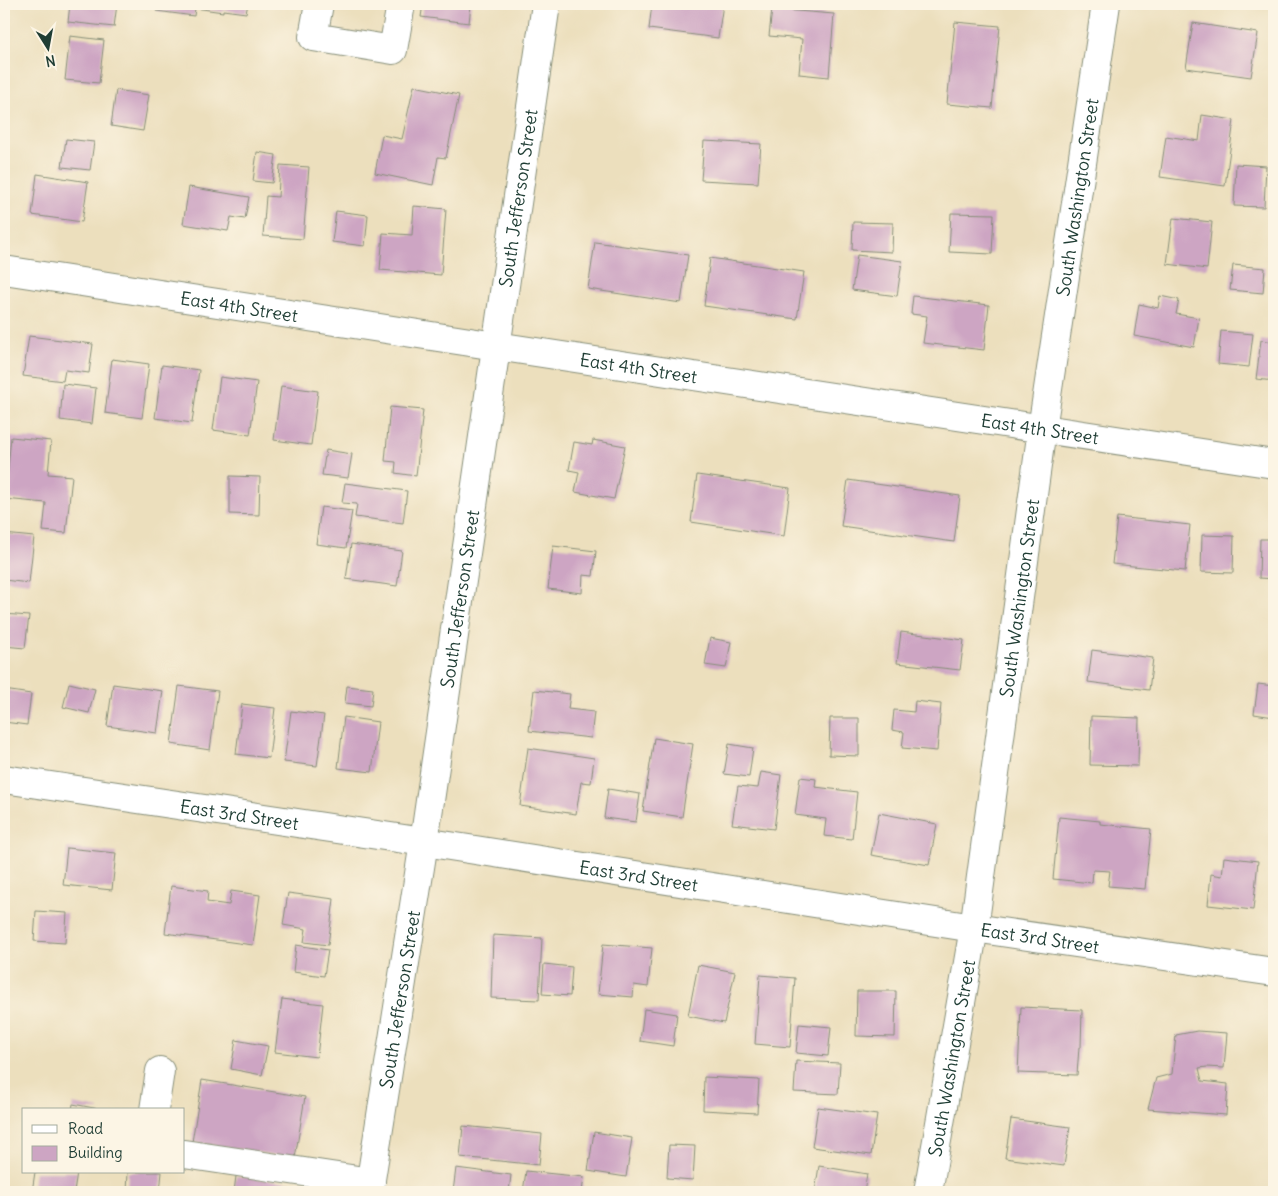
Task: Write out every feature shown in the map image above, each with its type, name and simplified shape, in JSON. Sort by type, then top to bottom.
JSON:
[{"type":"street","points":[[319,4],[313,37],[393,50],[401,4]]},
{"type":"street","name":"South Jefferson Street","points":[[370,1187],[424,842],[546,4]]},
{"type":"street","name":"South Washington Street","points":[[928,1192],[974,928],[1042,429],[1106,4]]},
{"type":"street","name":"East 4th Street","points":[[4,270],[1274,464]]},
{"type":"street","name":"East 3rd Street","points":[[4,779],[974,928],[1274,972]]},
{"type":"street","points":[[154,1108],[160,1071]]},
{"type":"street","points":[[185,1154],[370,1187]]},
{"type":"building","points":[[70,4],[117,4],[114,27],[68,22]]},
{"type":"building","points":[[157,4],[248,4],[246,13],[195,8],[194,16],[156,11]]},
{"type":"building","points":[[423,4],[471,4],[469,23],[421,17]]},
{"type":"building","points":[[652,4],[723,4],[718,38],[649,29]]},
{"type":"building","points":[[772,9],[834,14],[829,77],[799,74],[802,39],[769,36]]},
{"type":"building","points":[[955,22],[1000,26],[992,108],[947,104]]},
{"type":"building","points":[[1193,23],[1258,33],[1251,77],[1186,68]]},
{"type":"building","points":[[70,36],[104,40],[99,83],[65,80]]},
{"type":"building","points":[[414,86],[459,95],[446,158],[438,157],[433,185],[375,173],[382,135],[402,139]]},
{"type":"building","points":[[116,90],[149,95],[143,131],[111,126]]},
{"type":"building","points":[[1202,115],[1234,120],[1225,186],[1160,177],[1166,136],[1199,141]]},
{"type":"building","points":[[66,139],[94,142],[90,170],[62,167]]},
{"type":"building","points":[[704,141],[761,144],[758,183],[701,180]]},
{"type":"building","points":[[257,152],[276,155],[272,183],[253,181]]},
{"type":"building","points":[[1236,164],[1266,166],[1264,207],[1234,206]]},
{"type":"building","points":[[280,165],[309,167],[303,239],[263,236],[266,196],[278,197]]},
{"type":"building","points":[[37,174],[88,182],[82,222],[32,215]]},
{"type":"building","points":[[189,187],[249,197],[245,219],[231,217],[228,231],[183,224]]},
{"type":"building","points":[[414,206],[446,209],[441,275],[380,270],[383,233],[412,235]]},
{"type":"building","points":[[336,211],[368,215],[365,246],[332,242]]},
{"type":"building","points":[[951,213],[994,214],[992,254],[949,252]]},
{"type":"building","points":[[1173,218],[1212,222],[1207,269],[1167,264]]},
{"type":"building","points":[[853,222],[893,223],[892,252],[852,250]]},
{"type":"building","points":[[595,242],[688,255],[681,303],[588,289]]},
{"type":"building","points":[[857,255],[902,261],[897,296],[852,290]]},
{"type":"building","points":[[710,258],[804,272],[797,319],[704,306]]},
{"type":"building","points":[[1233,265],[1265,268],[1263,293],[1230,290]]},
{"type":"building","points":[[913,296],[989,305],[984,350],[923,343],[927,316],[911,314]]},
{"type":"building","points":[[1160,296],[1179,300],[1176,314],[1199,318],[1194,347],[1134,336],[1139,304],[1158,308]]},
{"type":"building","points":[[1221,331],[1253,334],[1249,367],[1218,364]]},
{"type":"building","points":[[29,336],[93,344],[89,373],[65,370],[63,381],[23,376]]},
{"type":"building","points":[[1261,340],[1274,342],[1274,381],[1256,379]]},
{"type":"building","points":[[112,359],[149,364],[142,418],[105,413]]},
{"type":"building","points":[[162,365],[199,370],[192,423],[155,418]]},
{"type":"building","points":[[220,377],[257,382],[250,435],[213,430]]},
{"type":"building","points":[[63,384],[96,388],[92,424],[60,420]]},
{"type":"building","points":[[281,386],[318,391],[311,445],[274,440]]},
{"type":"building","points":[[390,407],[423,410],[416,476],[395,473],[396,462],[385,461]]},
{"type":"building","points":[[11,437],[51,441],[48,474],[72,476],[66,533],[43,531],[46,503],[5,499]]},
{"type":"building","points":[[593,440],[625,446],[614,499],[575,492],[579,472],[569,470],[574,442],[592,445]]},
{"type":"building","points":[[326,450],[352,454],[348,478],[322,475]]},
{"type":"building","points":[[697,475],[790,488],[784,536],[691,522]]},
{"type":"building","points":[[230,476],[260,477],[259,515],[230,514]]},
{"type":"building","points":[[848,480],[960,496],[954,542],[841,526]]},
{"type":"building","points":[[345,483],[407,491],[403,523],[355,517],[357,504],[342,503]]},
{"type":"building","points":[[321,507],[352,511],[346,548],[316,544]]},
{"type":"building","points":[[1117,517],[1190,525],[1185,571],[1112,564]]},
{"type":"building","points":[[4,534],[34,537],[29,583],[4,580]]},
{"type":"building","points":[[1202,535],[1234,536],[1233,573],[1201,572]]},
{"type":"building","points":[[1260,539],[1274,539],[1274,579],[1259,578]]},
{"type":"building","points":[[351,544],[402,551],[397,586],[346,579]]},
{"type":"building","points":[[553,546],[596,551],[593,576],[583,575],[582,593],[548,589]]},
{"type":"building","points":[[4,614],[29,616],[25,648],[4,646]]},
{"type":"building","points":[[901,632],[964,640],[960,670],[897,663]]},
{"type":"building","points":[[710,638],[731,642],[726,668],[705,665]]},
{"type":"building","points":[[1092,650],[1153,658],[1149,690],[1088,682]]},
{"type":"building","points":[[69,683],[95,689],[89,713],[63,707]]},
{"type":"building","points":[[113,684],[163,691],[157,733],[107,726]]},
{"type":"building","points":[[1258,684],[1274,686],[1274,717],[1254,714]]},
{"type":"building","points":[[179,686],[218,691],[210,750],[171,744]]},
{"type":"building","points":[[347,686],[373,689],[371,706],[345,703]]},
{"type":"building","points":[[4,690],[31,694],[27,725],[4,722]]},
{"type":"building","points":[[534,690],[570,694],[568,709],[594,712],[591,738],[529,731]]},
{"type":"building","points":[[915,701],[941,704],[937,751],[902,748],[904,732],[892,730],[894,710],[914,712]]},
{"type":"building","points":[[242,704],[275,708],[269,758],[236,754]]},
{"type":"building","points":[[291,711],[324,715],[317,766],[284,762]]},
{"type":"building","points":[[1091,716],[1139,718],[1138,766],[1090,765]]},
{"type":"building","points":[[344,717],[378,722],[372,772],[338,768]]},
{"type":"building","points":[[830,718],[859,718],[859,756],[829,755]]},
{"type":"building","points":[[654,738],[693,744],[682,817],[643,811]]},
{"type":"building","points":[[729,744],[753,748],[749,777],[724,774]]},
{"type":"building","points":[[528,748],[594,758],[591,783],[581,782],[576,814],[520,806]]},
{"type":"building","points":[[761,772],[781,775],[774,829],[732,824],[738,786],[758,788]]},
{"type":"building","points":[[800,777],[816,779],[815,787],[857,792],[852,839],[824,836],[826,819],[795,815]]},
{"type":"building","points":[[608,789],[640,794],[636,822],[604,818]]},
{"type":"building","points":[[879,813],[937,824],[929,865],[871,855]]},
{"type":"building","points":[[1059,817],[1100,821],[1100,824],[1151,829],[1145,889],[1108,886],[1110,871],[1093,870],[1092,883],[1053,879]]},
{"type":"building","points":[[67,848],[116,853],[112,890],[63,885]]},
{"type":"building","points":[[1224,857],[1258,861],[1253,910],[1208,905],[1211,874],[1222,876]]},
{"type":"building","points":[[171,886],[208,891],[207,902],[229,905],[231,891],[260,895],[253,945],[165,933]]},
{"type":"building","points":[[288,893],[334,899],[328,945],[304,942],[306,929],[283,925]]},
{"type":"building","points":[[36,911],[67,913],[65,943],[34,941]]},
{"type":"building","points":[[493,935],[542,938],[539,1000],[491,998]]},
{"type":"building","points":[[603,944],[652,948],[648,987],[634,985],[633,997],[598,994]]},
{"type":"building","points":[[296,945],[328,950],[324,976],[293,972]]},
{"type":"building","points":[[544,964],[572,967],[570,996],[542,994]]},
{"type":"building","points":[[698,965],[735,972],[724,1023],[688,1016]]},
{"type":"building","points":[[760,975],[795,978],[790,1047],[755,1044]]},
{"type":"building","points":[[857,991],[896,991],[895,1037],[856,1036]]},
{"type":"building","points":[[282,999],[323,1004],[317,1057],[275,1052]]},
{"type":"building","points":[[1021,1007],[1082,1010],[1081,1047],[1079,1047],[1077,1075],[1018,1073]]},
{"type":"building","points":[[644,1009],[677,1014],[673,1046],[640,1041]]},
{"type":"building","points":[[799,1024],[831,1027],[828,1056],[796,1053]]},
{"type":"building","points":[[1197,1031],[1227,1033],[1224,1068],[1199,1068],[1202,1081],[1228,1084],[1226,1115],[1148,1109],[1156,1078],[1172,1074],[1176,1035]]},
{"type":"building","points":[[236,1040],[268,1046],[262,1075],[231,1069]]},
{"type":"building","points":[[796,1061],[840,1063],[838,1094],[794,1092]]},
{"type":"building","points":[[704,1077],[759,1080],[757,1113],[703,1110]]},
{"type":"building","points":[[202,1080],[305,1097],[295,1158],[192,1142]]},
{"type":"building","points":[[73,1104],[94,1108],[72,1108]]},
{"type":"building","points":[[818,1107],[877,1115],[871,1155],[812,1147]]},
{"type":"building","points":[[1011,1119],[1070,1127],[1064,1166],[1005,1158]]},
{"type":"building","points":[[463,1126],[542,1134],[539,1165],[460,1157]]},
{"type":"building","points":[[594,1132],[632,1138],[626,1177],[588,1171]]},
{"type":"building","points":[[669,1145],[695,1146],[693,1180],[667,1178]]},
{"type":"building","points":[[819,1166],[867,1174],[864,1192],[815,1192]]},
{"type":"building","points":[[456,1168],[511,1175],[509,1192],[453,1192]]},
{"type":"building","points":[[526,1171],[584,1177],[582,1192],[523,1192]]},
{"type":"building","points":[[35,1174],[77,1174],[74,1192],[32,1192]]},
{"type":"building","points":[[128,1174],[162,1174],[160,1192],[127,1192]]},
{"type":"building","points":[[236,1176],[325,1186],[324,1192],[234,1192]]}]
